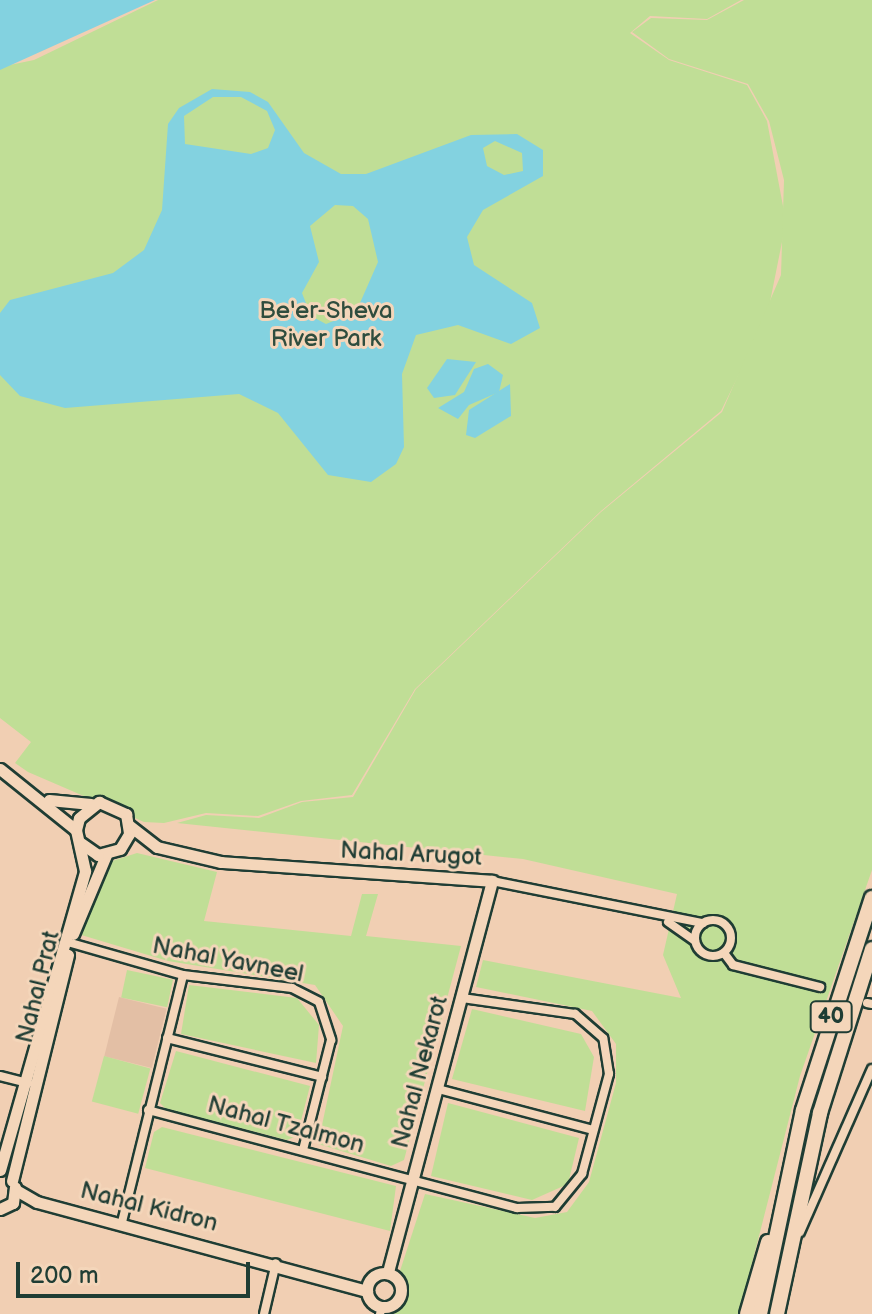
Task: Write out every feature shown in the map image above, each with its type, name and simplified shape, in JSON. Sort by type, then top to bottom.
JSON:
[{"type":"highway","name":"40","points":[[760,1314],[797,1138],[872,898]]},
{"type":"highway","name":"40","points":[[777,1314],[820,1113],[872,949]]},
{"type":"highway","points":[[787,1314],[820,1113]]},
{"type":"highway","points":[[747,1314],[797,1138]]},
{"type":"street","points":[[0,769],[37,794],[76,830],[81,843],[106,855],[124,846],[130,826],[116,805],[37,794]]},
{"type":"street","points":[[76,830],[92,804]]},
{"type":"street","name":"Nahal Arugot","points":[[130,826],[157,847]]},
{"type":"street","name":"Nahal Prat","points":[[0,1172],[28,1083],[85,871],[81,843]]},
{"type":"street","name":"Nahal Arugot","points":[[124,846],[157,847],[246,865],[492,881],[660,918],[703,923]]},
{"type":"street","name":"Nahal Prat","points":[[4,1210],[14,1186],[71,943],[91,876],[106,855]]},
{"type":"street","name":"Nahal Nekarot","points":[[381,1310],[401,1294],[388,1273],[492,881]]},
{"type":"street","name":"Nahal Arugot","points":[[660,918],[695,941],[708,956],[724,953]]},
{"type":"street","points":[[695,941],[703,923],[728,927],[724,953],[733,965],[820,987]]},
{"type":"street","name":"Nahal Yavneel","points":[[71,943],[183,975],[310,995],[331,1033],[303,1150]]},
{"type":"street","points":[[122,1222],[183,975]]},
{"type":"street","name":"Nahal Tzalmon","points":[[148,1110],[414,1180],[546,1210],[575,1190],[593,1130],[609,1067],[594,1026],[567,1012],[462,998]]},
{"type":"street","points":[[167,1038],[322,1077]]},
{"type":"street","points":[[788,1267],[801,1229],[872,1069]]},
{"type":"street","points":[[0,1076],[28,1083]]},
{"type":"street","points":[[438,1089],[593,1130]]},
{"type":"street","name":"Nahal Kidron","points":[[0,1172],[37,1202],[368,1285]]},
{"type":"street","name":"Nahal Kidron","points":[[4,1210],[37,1202]]},
{"type":"street","points":[[264,1314],[276,1262]]},
{"type":"street","points":[[381,1310],[368,1285],[388,1273]]},
{"type":"shaded area","points":[[119,997],[167,1009],[152,1068],[104,1056]]},
{"type":"green space","name":"Be'er-Sheva River Park","points":[[158,0],[741,0],[707,19],[650,16],[630,33],[669,60],[747,85],[767,121],[786,222],[767,317],[721,411],[601,511],[415,689],[352,795],[301,801],[258,816],[206,813],[164,823],[144,822],[28,772],[15,763],[31,742],[0,718],[0,67],[34,60]]},
{"type":"green space","points":[[744,0],[872,0],[872,870],[800,1076],[739,1314],[391,1314],[408,1294],[400,1271],[425,1194],[535,1218],[567,1212],[589,1182],[616,1083],[616,1044],[592,1011],[476,987],[483,960],[681,998],[663,955],[677,894],[523,859],[177,823],[206,815],[259,818],[302,802],[353,797],[416,689],[601,512],[722,412],[781,275],[784,180],[769,121],[748,84],[669,59],[632,32],[651,18],[707,20]]},
{"type":"green space","points":[[137,853],[217,872],[204,921],[351,936],[362,894],[378,894],[366,936],[461,946],[404,1160],[391,1166],[318,1144],[343,1026],[315,985],[168,961],[78,934],[106,863]]},
{"type":"green space","points":[[127,970],[173,980],[167,1007],[121,997]]},
{"type":"green space","points":[[189,985],[297,998],[319,1025],[316,1063],[181,1034]]},
{"type":"green space","points":[[472,1009],[581,1034],[594,1057],[585,1111],[452,1079]]},
{"type":"green space","points":[[176,1051],[310,1086],[297,1136],[287,1140],[166,1109],[160,1103]]},
{"type":"green space","points":[[104,1056],[150,1068],[138,1114],[92,1101]]},
{"type":"green space","points":[[448,1103],[579,1138],[568,1184],[532,1200],[431,1176]]},
{"type":"green space","points":[[162,1127],[396,1186],[390,1231],[145,1168],[154,1132]]},
{"type":"water","points":[[0,0],[155,0],[0,70]]},
{"type":"water","points":[[212,89],[250,92],[268,102],[304,153],[341,174],[366,174],[471,135],[517,134],[543,150],[543,176],[483,210],[467,237],[474,265],[532,303],[540,328],[511,344],[458,325],[416,335],[402,374],[404,447],[396,464],[371,482],[328,475],[278,413],[239,394],[65,408],[20,396],[0,375],[0,313],[10,300],[113,273],[144,250],[162,210],[168,124],[179,108]],"holes":[[[213,97],[241,97],[267,111],[275,130],[268,148],[251,154],[185,144],[184,116]],[[495,141],[522,153],[523,171],[504,175],[487,166],[483,148]],[[335,205],[353,206],[368,219],[378,262],[356,312],[326,324],[311,316],[302,293],[319,262],[310,226]]]},
{"type":"water","points":[[447,359],[476,362],[455,395],[434,398],[427,388]]},
{"type":"water","points":[[488,364],[503,375],[499,392],[469,405],[458,419],[438,408],[464,392],[474,369]]},
{"type":"water","points":[[510,384],[511,416],[475,438],[466,435],[469,410]]}]
